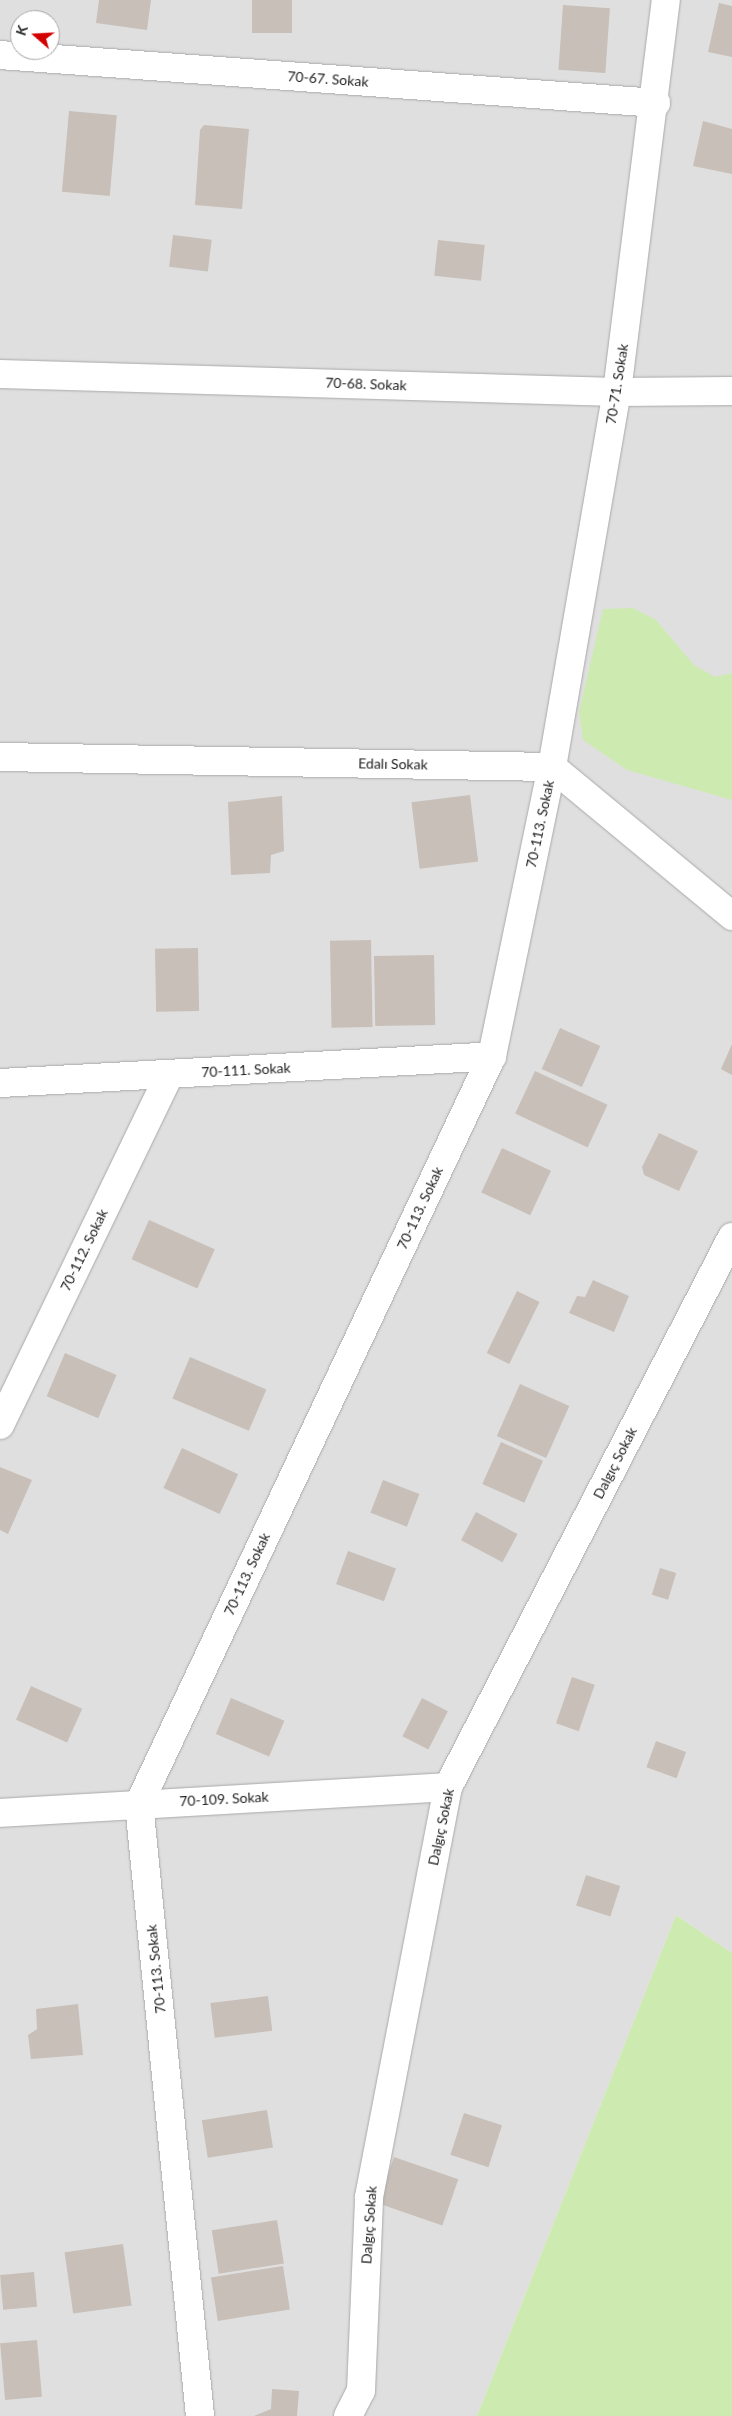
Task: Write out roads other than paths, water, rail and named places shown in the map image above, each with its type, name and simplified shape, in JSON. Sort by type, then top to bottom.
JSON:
[{"type":"street","name":"70-71. Sokak","points":[[552,766],[617,392],[656,103],[666,0]]},
{"type":"street","name":"70-67. Sokak","points":[[0,55],[656,103]]},
{"type":"street","name":"70-68. Sokak","points":[[0,374],[617,392],[732,391]]},
{"type":"street","name":"Edalı Sokak","points":[[0,757],[552,766]]},
{"type":"street","points":[[552,766],[732,916]]},
{"type":"street","name":"70-113. Sokak","points":[[200,2416],[139,1804],[492,1056],[552,766]]},
{"type":"street","name":"70-111. Sokak","points":[[0,1083],[492,1056]]},
{"type":"street","name":"70-112. Sokak","points":[[0,1425],[169,1075]]},
{"type":"street","name":"Dalgıç Sokak","points":[[348,2416],[361,2391],[369,2197],[448,1787],[732,1237]]},
{"type":"street","name":"70-109. Sokak","points":[[0,1813],[448,1787]]}]
